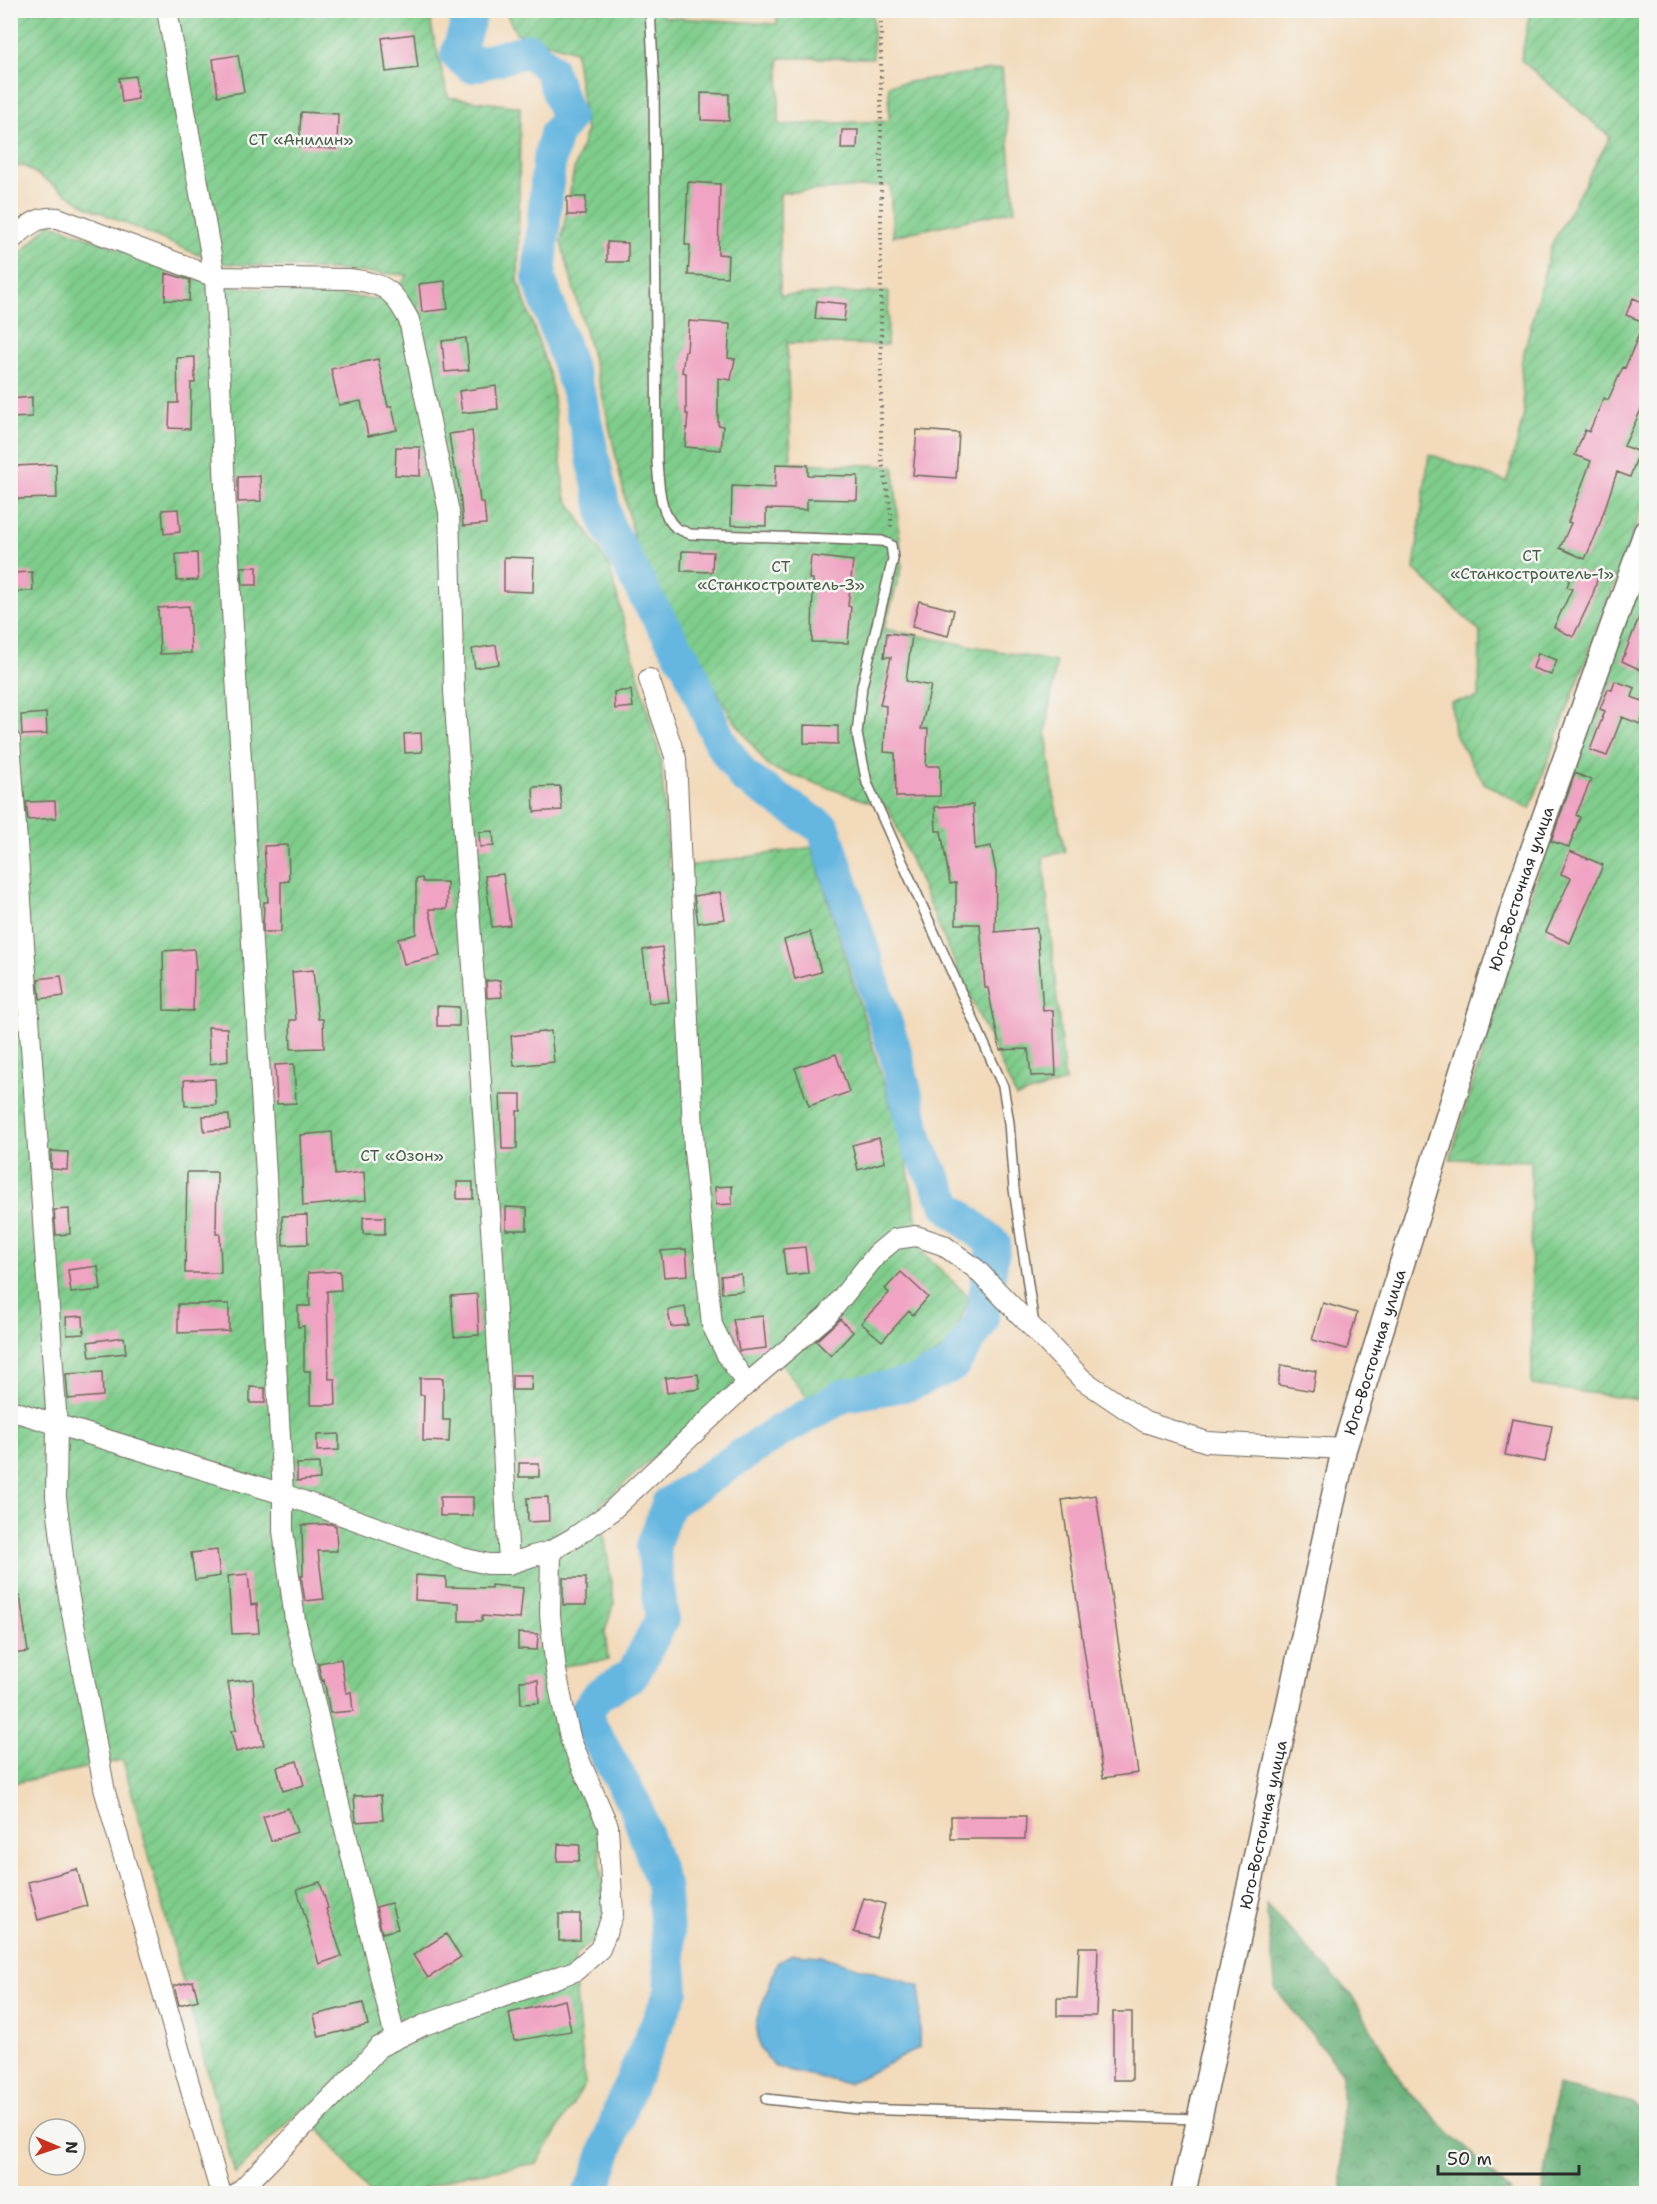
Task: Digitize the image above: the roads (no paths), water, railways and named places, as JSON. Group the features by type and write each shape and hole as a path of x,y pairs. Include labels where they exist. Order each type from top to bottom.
{"street":[{"path":"167,10 215,277 226,522 267,1187 283,1531 295,1620 395,2038"},
{"path":"10,241 32,222 45,217 58,218 215,277 349,279 370,282 385,288 398,299 409,320 449,512 454,691 493,1257 509,1564"},
{"name":"Юго-Восточная улица","path":"1183,2193 1344,1449 1519,889 1647,532"},
{"path":"649,679 676,759 694,1150 712,1325 727,1355 747,1384"},
{"path":"10,740 57,1425 56,1497 66,1581 105,1792 220,2193"},
{"path":"10,1410 283,1494 462,1558 488,1564 509,1564 551,1551 608,1514 747,1384 827,1316 877,1254 895,1239 916,1236 944,1245 976,1269 1083,1380 1145,1422 1207,1442 1344,1449"},
{"path":"237,2193 379,2047 424,2025 575,1971 600,1949 613,1914 608,1826 571,1741 556,1671 550,1615 551,1551"}],"lane":[{"path":"650,10 654,81 659,492 667,515 676,528 690,534 882,541 891,545 893,559 862,686 857,734 867,783 1003,1086 1009,1123 1014,1188 1035,1331"},
{"path":"766,2099 857,2109 1199,2120"}],"water":[{"path":"793,1954 821,1956 920,1986 919,2048 848,2084 775,2067 760,2049 756,2022 778,1961"}],"waterway":[{"path":"472,10 457,55 471,66 529,50 550,69 568,118 556,134 549,161 539,278 580,397 607,524 647,599 688,666 720,742 744,777 824,829 896,1055 918,1146 948,1206 994,1244 981,1322 953,1365 910,1384 845,1395 778,1432 668,1504 653,1546 662,1619 633,1674 598,1695 584,1715 635,1805 663,1885 672,1990 622,2104 589,2194"}],"park label":[{"name":"СТ «Анилин»","path":"301,139"},
{"name":"СТ «Станкостроитель-1»","path":"1532,564"},
{"name":"СТ «Станкостроитель-3»","path":"781,575"},
{"name":"СТ «Озон»","path":"402,1155"}]}
